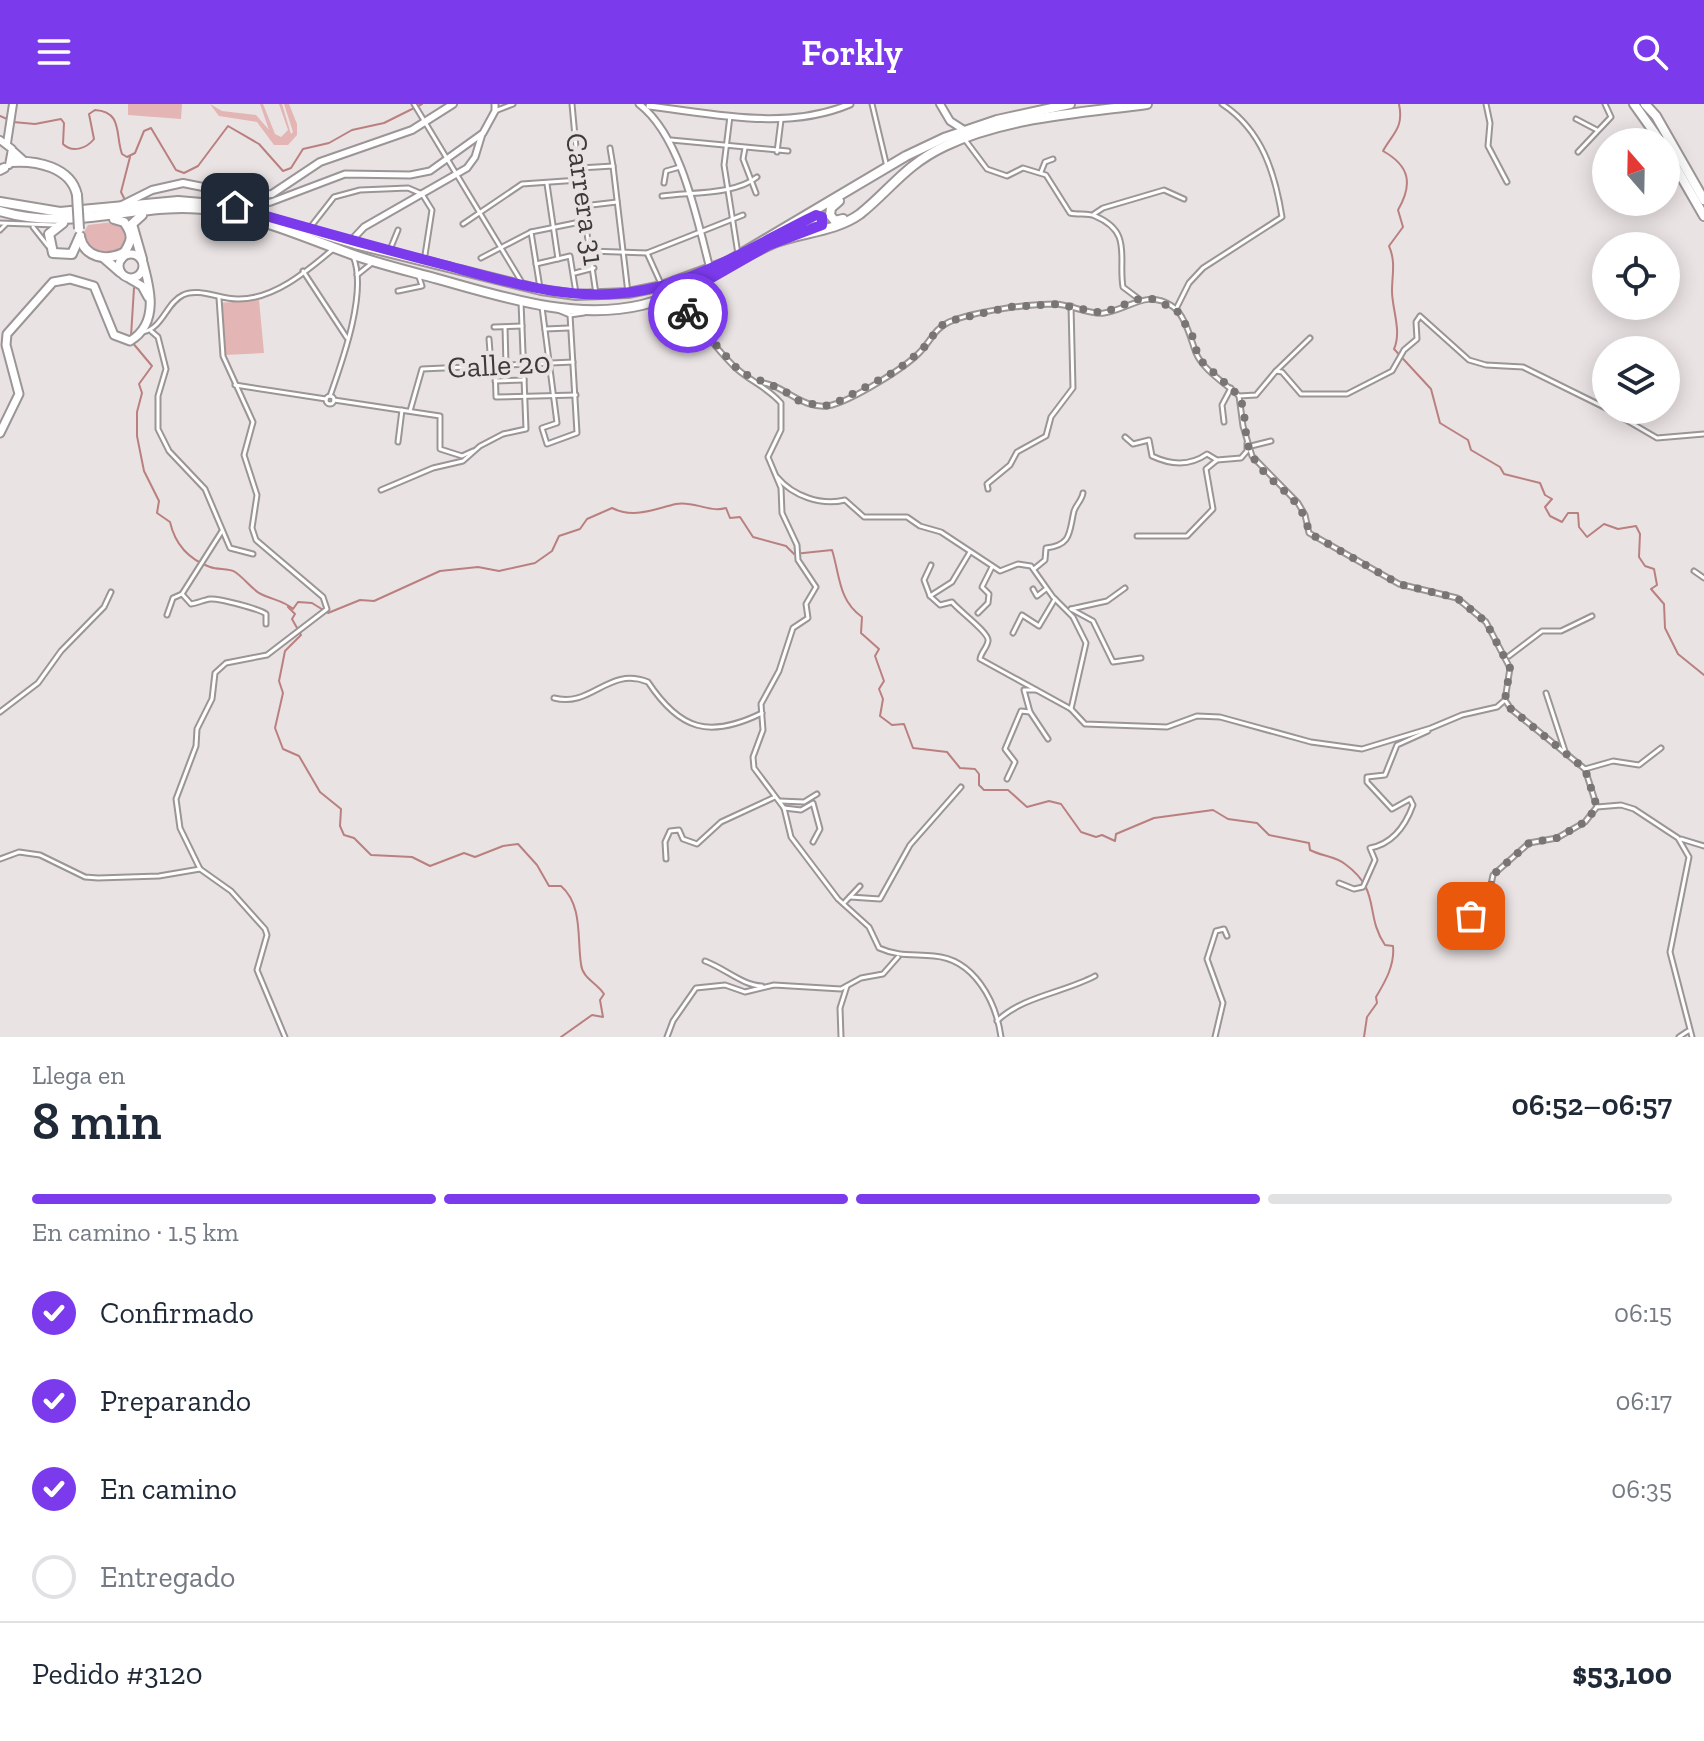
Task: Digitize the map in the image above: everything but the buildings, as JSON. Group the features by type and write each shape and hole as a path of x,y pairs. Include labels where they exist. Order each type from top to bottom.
{"highway":[{"path":"861,183 831,207 833,219 839,221 849,216 915,162 963,134 1070,104"},
{"path":"353,243 541,290 573,294 628,293 662,286 710,270 887,167 944,138 1065,114 1147,104"},
{"path":"1634,104 1651,128"},
{"path":"1645,104 1704,200"},
{"path":"13,152 23,161 61,171 72,181 85,250 100,256 120,272"},
{"path":"4,167 23,161"},
{"path":"1680,174 1704,216"},
{"path":"782,240 842,224 860,213 884,189"},
{"path":"0,200 16,206 60,212 194,201 235,207 393,256 396,261 351,254"},
{"path":"0,211 64,222 188,208 226,212 375,262 521,302 563,310 626,307 665,298 707,281 782,240 819,227 823,219 816,215 772,235"},
{"path":"142,259 132,224 137,216 154,211"},
{"path":"97,219 120,220 127,226 132,243 122,256 100,256"},
{"path":"64,222 49,234 50,248 58,256 70,255 77,249 80,232"},
{"path":"437,263 409,258 403,262 406,267 455,284"},
{"path":"563,310 607,306 609,303 606,298 577,298 573,294"}],"main road":[{"path":"111,208 152,190 183,183 257,197 283,189 320,162 425,123 453,104"},
{"path":"940,104 950,121 963,134"},
{"path":"4,167 13,152 2,140 13,105"},
{"path":"944,138 950,121"},
{"path":"142,259 122,256 120,272 142,286 150,311"},
{"path":"128,278 139,275 142,259"},
{"path":"0,433 19,394 6,345 7,334 53,282 70,279 94,286 114,335 134,338 150,311 151,298 142,259"}],"street":[{"path":"414,104 519,273 521,285"},
{"path":"353,243 364,227 457,176 472,163 495,108 513,104"},
{"name":"Carrera 31","path":"572,104 579,180 596,294"},
{"path":"640,104 650,108 781,119 810,117 850,104"},
{"path":"872,104 887,167"},
{"path":"1176,309 1189,283 1203,268 1282,217 1272,166 1245,123 1222,104"},
{"path":"1486,104 1490,126 1488,146 1507,182"},
{"path":"1600,128 1612,115 1605,104"},
{"path":"650,108 671,140 710,270"},
{"path":"730,116 725,145 727,188 738,255"},
{"path":"777,152 781,119"},
{"path":"1576,119 1594,128"},
{"path":"239,195 260,204 345,174 410,175 427,172 448,161 483,133"},
{"path":"963,134 990,171 1007,176 1015,168 1041,173 1051,179 1070,213 1093,215 1118,233 1123,253 1123,287 1139,299"},
{"path":"1578,152 1592,137"},
{"path":"671,140 788,151"},
{"path":"610,148 628,293"},
{"path":"745,148 743,159 756,193"},
{"path":"1041,173 1045,162 1053,159"},
{"path":"578,168 613,166"},
{"path":"664,183 666,171 680,167"},
{"path":"662,196 727,188 757,177"},
{"path":"463,224 522,184 579,180"},
{"path":"547,183 558,259"},
{"path":"309,229 331,200 345,193 397,187 422,194 433,217 425,255"},
{"path":"1093,215 1103,208 1153,192 1172,192 1184,199"},
{"path":"583,206 617,202"},
{"path":"590,251 647,253 743,215"},
{"path":"481,258 531,232 585,221"},
{"path":"0,223 30,225 64,222"},
{"path":"0,230 6,224"},
{"path":"30,225 50,248"},
{"path":"389,252 398,230"},
{"path":"531,232 541,290"},
{"path":"134,338 151,331 183,295 192,292 241,300 270,292 334,248"},
{"path":"647,253 662,286"},
{"path":"328,397 354,323 357,275 351,254"},
{"path":"536,264 570,256 574,273 573,294"},
{"path":"357,275 375,262"},
{"path":"574,273 594,268"},
{"path":"303,271 349,340"},
{"path":"419,277 422,286"},
{"path":"398,291 431,281"},
{"path":"677,305 682,295 707,281"},
{"path":"219,298 223,356 254,424 244,455 257,495 252,528 256,540 323,597 327,609 267,655 226,663 215,673 212,699 197,729 196,746 176,799 180,828 200,869 231,891 265,929 267,935 257,970 285,1037"},
{"path":"665,298 677,305 740,372 774,395 783,410 781,430 768,457 781,488 782,513 797,545 798,560 816,587 806,604 808,618 794,626 779,671 761,704 763,730 753,757 754,768 784,808 791,837 844,903 869,927 879,948 898,957 934,956 958,961 982,984 1001,1037"},
{"path":"759,382 769,383 809,405 832,405 896,371 922,350 947,323 1009,307 1071,306 1103,313 1139,299 1159,300 1176,309 1192,335 1199,359 1239,396 1247,451 1241,458 1217,460 1207,454 1187,463 1164,461 1152,456 1149,440 1133,444 1125,437"},
{"path":"235,385 440,416 441,450 462,456 505,433 526,429 521,302"},
{"path":"542,305 557,423 542,429 547,444 576,434 570,328 563,310"},
{"path":"988,489 987,484 1010,465 1017,452 1046,436 1051,417 1070,395 1075,361 1069,322 1071,306"},
{"path":"1276,371 1282,372 1301,394 1340,397 1387,375 1417,339 1416,319 1422,316 1469,360 1486,365 1523,367 1592,402"},
{"path":"494,327 522,326"},
{"path":"505,327 506,365"},
{"path":"545,329 570,328"},
{"path":"151,331 158,337 166,369 158,396 158,429 169,451 205,489 234,551 253,554"},
{"path":"1239,396 1256,395 1310,338"},
{"path":"489,339 496,397 576,395"},
{"name":"Calle 20","path":"410,411 420,370 573,362"},
{"path":"495,381 525,380"},
{"path":"1224,422 1222,405 1231,388"},
{"path":"398,442 402,410"},
{"path":"1633,424 1657,438 1704,434"},
{"path":"1247,440 1258,463 1298,503 1313,538 1399,584 1457,598 1486,622 1507,657 1510,685 1505,700 1497,707 1462,715 1403,740 1385,775 1366,779 1392,809 1410,799 1413,805 1409,816 1387,844 1370,848 1375,860 1364,882 1354,889 1339,883"},
{"path":"1250,447 1271,441"},
{"path":"381,490 433,468 463,461 476,449"},
{"path":"1137,536 1183,537 1210,515 1212,494 1204,473 1217,460"},
{"path":"775,474 791,492 832,504 845,500 871,519 907,517 920,526 941,532 1000,571 1025,563 1034,569 1055,599 1093,621 1113,662 1141,658"},
{"path":"1034,569 1045,560 1046,548 1060,546 1069,538 1075,522 1074,512 1083,493"},
{"path":"167,615 173,598 182,594 222,531"},
{"path":"930,596 952,582 970,552"},
{"path":"931,565 924,580 930,596 940,605 952,602 962,615 987,633 989,640 980,659 1071,709 1090,725 1167,727 1197,716 1220,717 1311,742 1362,749 1431,728"},
{"path":"978,613 988,603 989,594 982,587 992,567"},
{"path":"1694,571 1704,578"},
{"path":"1068,609 1107,601 1125,588"},
{"path":"1033,589 1037,596 1046,589"},
{"path":"0,712 38,683 61,651 104,607 111,592"},
{"path":"182,594 191,604 211,599 236,607 251,605 266,614 266,624"},
{"path":"1013,633 1022,615 1039,626 1055,599"},
{"path":"1068,609 1086,643 1071,709"},
{"path":"1507,657 1542,631 1561,631 1592,616"},
{"path":"554,698 585,697 624,678 644,680 667,710 685,722 709,729 744,722 762,713"},
{"path":"1036,690 1024,691 1030,712 1048,739"},
{"path":"1546,693 1565,751"},
{"path":"1505,700 1523,722 1585,769 1597,807"},
{"path":"1007,779 1015,762 1005,749 1021,710 1030,712"},
{"path":"1585,769 1613,761 1639,765 1661,748"},
{"path":"850,897 880,899 888,890 910,845 961,787"},
{"path":"780,801 804,802 817,794"},
{"path":"666,859 665,842 670,831 679,830 683,839 697,844 721,822 776,796"},
{"path":"784,808 801,810 813,803 820,829 813,842"},
{"path":"1452,935 1471,916 1474,905 1489,894 1493,875 1521,849 1529,843 1557,838 1585,822 1597,807 1621,805 1634,809 1678,838 1704,846"},
{"path":"1678,838 1690,866 1670,952 1692,1037"},
{"path":"0,859 19,852 40,855 85,877 98,878 159,876 200,869"},
{"path":"844,903 860,886"},
{"path":"1215,1037 1223,1003 1207,959 1216,931 1224,929 1227,936"},
{"path":"705,961 729,969 744,983 841,989 861,978 883,974 898,957"},
{"path":"997,1021 1012,1007 1057,994 1095,976"},
{"path":"667,1037 693,990 725,985 745,992 766,986"},
{"path":"841,1037 840,1004 847,986"},
{"path":"1679,1037 1688,1031"}],"shaded area":[{"path":"128,104 182,104 181,119 128,115"},
{"path":"210,104 222,111 256,115 269,130 260,104 263,104 275,134 281,137 288,130 279,104 282,104 291,134 293,132 284,104 289,104 297,124 297,135 288,145 274,145 257,122 219,116"},
{"path":"113,222 128,232 128,246 119,252 91,250 84,232 88,225"},
{"path":"259,300 264,353 225,355 219,303"}],"waterway":[{"path":"13,122 35,124 61,119 64,123 63,144 79,149 94,139 89,114 95,110 104,112 114,120 122,154 127,157 135,153 144,131 151,128 176,170 184,173 198,166 228,126 259,144 283,171 291,168 303,149 329,143 352,130 384,123 422,104"},
{"path":"1399,104 1399,125 1383,151 1404,169 1407,184 1398,210 1403,227 1389,246 1397,327 1394,349 1431,389 1440,423 1468,440 1471,450 1500,467 1504,474 1540,483 1545,495 1552,499 1545,507 1550,516 1562,522 1568,513 1578,513 1579,527 1587,537 1604,524 1618,529 1636,526 1640,534 1639,557 1645,566 1654,569 1657,585 1651,589 1664,604 1665,628 1678,654 1704,675"},
{"path":"0,116 7,119"},
{"path":"125,200 121,192 130,157"},
{"path":"131,336 134,288"},
{"path":"132,342 152,366 139,384 142,393 137,412 137,436 144,471 159,501 157,513 170,522 179,544 195,560 235,572 259,593 293,609 298,602 312,603 328,613 360,600 374,601 440,571 478,567 499,571 535,563 552,551 559,536 580,529 587,519 612,508 628,513 682,503 713,509 726,508 730,518 740,517 753,537 786,546 794,554 832,550 844,595 862,617 861,633 879,649 875,656 884,681 879,689 883,699 880,716 892,725 904,724 913,748 947,752 960,768 975,769 979,774 979,785 984,790 1008,790 1027,807 1049,801 1061,804 1081,832 1096,837 1102,835 1115,841 1116,834 1154,818 1213,810 1228,819 1257,823 1269,835 1309,843 1310,850 1341,861 1356,874 1368,893 1379,934 1385,945 1393,946 1391,967 1376,997 1377,1003 1367,1017 1364,1037"},
{"path":"288,607 295,614 292,619 301,635 285,651 279,681 283,693 275,728 283,749 299,756 320,792 341,809 340,826 344,835 354,838 371,855 412,857 430,866 464,853 475,857 503,846 518,844 537,865 549,886 561,886 568,894 576,912 582,969 604,994 600,1000 603,1017 592,1015 561,1037"}],"way so far":[{"path":"688,313 740,372 759,382 769,383 797,400 820,406 832,405 896,371 922,350 940,326 954,320 1009,307 1057,304 1103,313 1139,299 1159,300 1176,309 1192,335 1199,359 1239,396 1243,406 1243,426 1252,456 1298,503 1313,538 1399,584 1457,598 1486,622 1507,657 1510,685 1505,700 1511,709 1523,722 1585,769 1597,807 1593,813 1585,822 1557,838 1529,843 1521,849 1493,875 1489,894 1474,905 1471,916"}],"route":[{"path":"235,207 355,244 541,290 576,295 628,293 662,286 710,270 772,235 816,215 822,217 819,227 769,245 700,287 686,292 677,305 688,313"}]}
